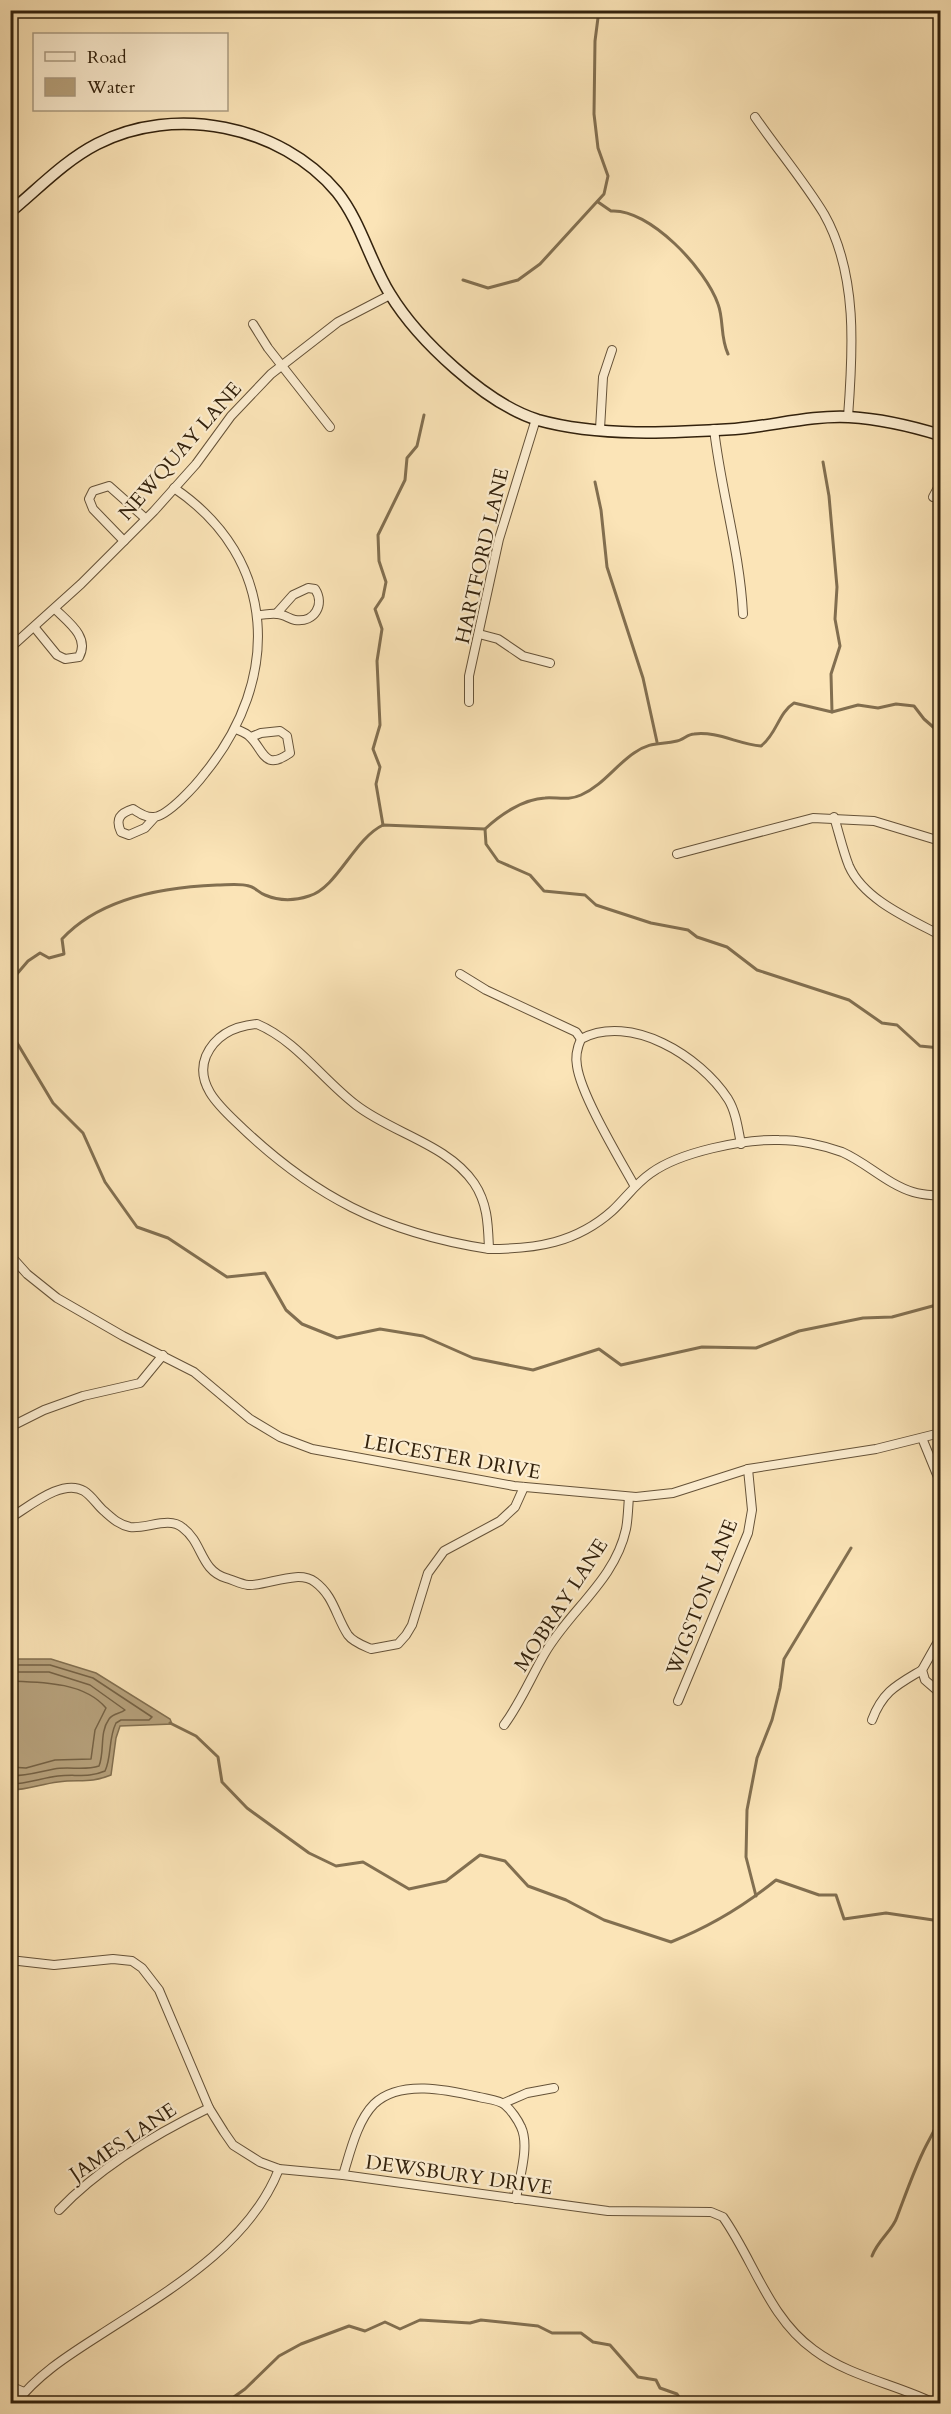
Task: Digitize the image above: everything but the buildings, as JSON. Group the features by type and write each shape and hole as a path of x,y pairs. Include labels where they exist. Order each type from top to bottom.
{"main road":[{"path":"10,212 74,158 125,132 156,126 207,125 230,128 302,158 337,193 357,225 390,295 427,344 500,401 536,419 600,429 663,431 714,429 848,417 909,425 940,435"}],"street":[{"path":"755,117 823,213 841,256 850,322 848,417"},
{"name":"NEWQUAY LANE","path":"10,648 55,609 174,488 250,393 338,322 390,295"},
{"path":"253,324 268,348 284,365 330,427"},
{"path":"600,429 603,377 612,350"},
{"name":"HARTFORD LANE","path":"469,702 469,676 499,539 536,419"},
{"path":"714,429 742,589 743,614"},
{"path":"933,497 940,484"},
{"path":"124,541 93,509 89,499 93,491 109,486 145,518"},
{"path":"154,817 145,828 129,835 121,832 118,825 119,817 124,811 133,809 145,816 154,817 164,813 201,778 236,729 255,674 258,615 249,578 229,540 217,525 174,488"},
{"path":"258,615 277,614 295,620 310,617 318,609 319,596 315,589 301,590 277,614"},
{"path":"35,628 57,655 65,659 79,657 84,649 82,640 55,609"},
{"path":"479,634 498,639 523,656 550,663"},
{"path":"236,729 251,737 260,753 268,760 275,760 290,753 287,736 280,731 261,733 251,737"},
{"path":"834,817 849,867 859,882 871,894 940,935"},
{"path":"676,854 725,843 790,823 834,817 874,821 940,841"},
{"path":"460,974 486,990 576,1032 581,1039"},
{"path":"489,1249 487,1206 473,1182 449,1160 357,1106 278,1032 257,1024 240,1025 225,1033 213,1044 205,1058 203,1080 217,1104 282,1166 332,1199 376,1219 461,1245 489,1249 527,1249 559,1243 589,1229 613,1210 634,1185 653,1171 681,1159 741,1144 778,1140 840,1151 914,1192 940,1196"},
{"path":"634,1185 591,1102 577,1067 576,1050 581,1039 602,1030 620,1030 647,1036 691,1060 729,1101 741,1144"},
{"name":"LEICESTER DRIVE","path":"10,1255 27,1274 57,1298 123,1336 194,1372 250,1419 296,1445 524,1487 629,1497 673,1493 748,1469 836,1456 940,1432"},
{"path":"10,1426 44,1410 83,1396 140,1383 163,1355"},
{"path":"922,1438 940,1482"},
{"name":"WIGSTON LANE","path":"678,1701 748,1533 752,1510 748,1469"},
{"path":"10,1518 57,1491 71,1488 82,1490 115,1521 127,1526 140,1528 171,1523 181,1526 195,1541 202,1560 220,1576 247,1585 293,1578 312,1580 324,1590 349,1636 371,1649 398,1644 412,1625 428,1573 444,1551 500,1521 515,1507 524,1487"},
{"name":"MOBRAY LANE","path":"504,1725 516,1708 546,1652 612,1563 626,1529 629,1497"},
{"path":"872,1720 879,1702 891,1689 922,1670 940,1638"},
{"path":"922,1670 925,1680 940,1693"},
{"name":"DEWSBURY DRIVE","path":"10,1960 54,1965 113,1959 132,1961 142,1968 159,1990 209,2108 233,2145 260,2162 279,2169 343,2175 608,2211 711,2212 723,2217 771,2301 790,2328 813,2350 869,2379 936,2403"},
{"path":"343,2175 362,2122 374,2104 392,2093 434,2090 504,2103 527,2093 554,2088"},
{"path":"504,2103 523,2130 523,2152 516,2199"},
{"name":"JAMES LANE","path":"59,2210 82,2188 161,2132 209,2108"},
{"path":"15,2403 46,2371 179,2283 213,2256 256,2210 279,2169"},
{"path":"10,2386 24,2392"}],"water":[{"path":"10,1659 51,1659 96,1673 170,1719 172,1724 120,1726 111,1775 97,1779 58,1782 11,1790"}],"waterway":[{"path":"463,280 488,288 518,280 540,264 604,194 608,176 598,148 594,114 595,41 599,10"},
{"path":"598,202 611,211 626,213 642,219 674,243 689,258 702,274 718,304 728,354"},
{"path":"383,825 376,784 380,767 373,749 380,725 377,661 382,629 375,609 383,597 386,582 379,561 378,535 405,480 407,458 417,446 424,415"},
{"path":"823,462 829,496 837,587 835,619 840,646 831,674 832,712"},
{"path":"595,482 601,510 607,567 643,678 657,742"},
{"path":"10,982 28,961 40,953 49,958 64,954 62,939 77,925 114,904 155,892 197,886 237,884 281,899 298,899 309,896 328,884 363,841 383,825 485,829 505,813 528,801 545,798 572,798 589,791 634,753 651,745 677,741 692,734 703,734 761,746 771,736 784,712 794,703 832,712 858,705 878,708 896,704 914,706 924,719 940,733"},
{"path":"485,829 486,844 498,861 530,875 544,891 585,895 596,905 651,923 688,930 697,937 727,947 757,970 849,1000 882,1023 897,1025 920,1046 940,1048"},
{"path":"10,1031 53,1103 83,1133 105,1182 137,1227 168,1238 227,1277 265,1273 286,1310 302,1324 337,1338 380,1329 423,1336 473,1358 533,1370 599,1349 621,1365 702,1347 756,1348 799,1331 863,1318 892,1317 940,1304"},
{"path":"756,1896 746,1857 747,1810 757,1758 772,1720 780,1688 784,1659 851,1548"},
{"path":"170,1723 196,1736 218,1757 222,1782 247,1808 309,1853 336,1866 363,1862 409,1889 446,1881 480,1855 505,1861 528,1886 566,1900 604,1920 671,1942 725,1916 776,1880 819,1895 836,1895 844,1919 886,1913 940,1921"},
{"path":"872,2256 895,2222 940,2114"},
{"path":"224,2404 245,2389 279,2356 301,2344 349,2326 365,2331 385,2322 400,2329 420,2320 470,2323 481,2320 538,2326 552,2333 581,2333 593,2342 610,2345 638,2377 656,2380 660,2388 677,2394 682,2401 695,2404"}]}
